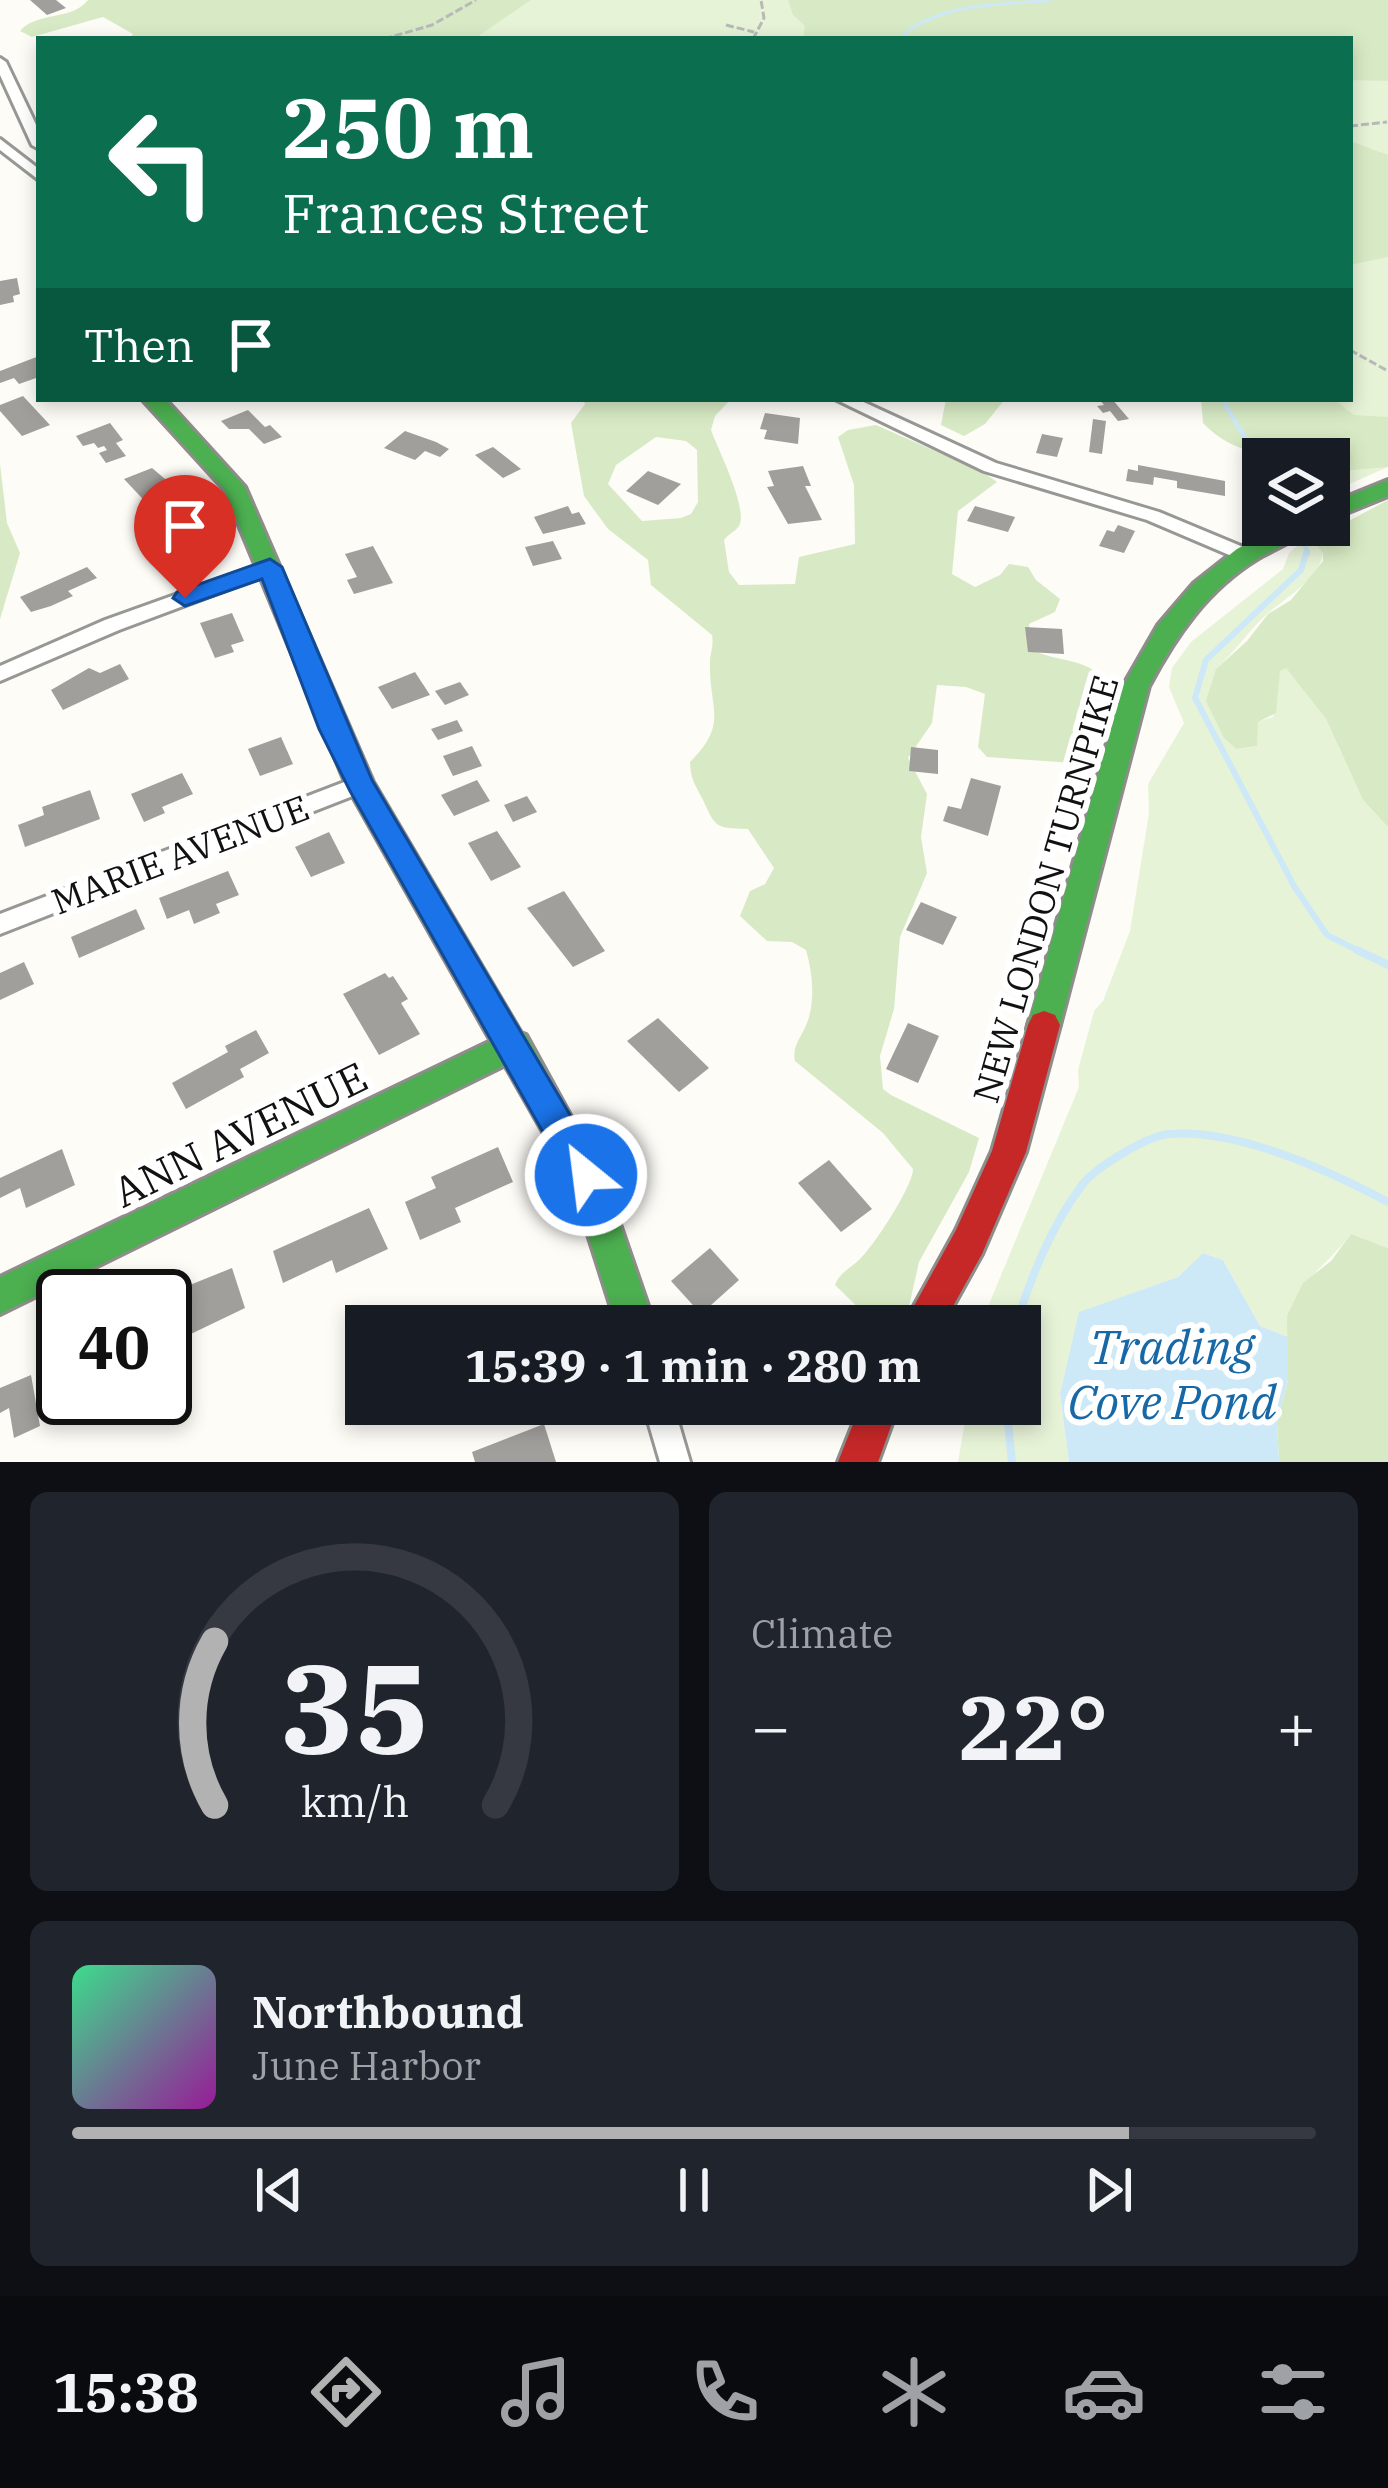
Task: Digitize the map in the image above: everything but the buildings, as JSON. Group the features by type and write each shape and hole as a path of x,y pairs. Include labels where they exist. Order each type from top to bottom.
{"street":[{"path":"0,62 36,139"},
{"path":"0,143 36,173"},
{"path":"27,164 36,150"},
{"path":"156,402 233,488 360,784 586,1175 629,1305"},
{"path":"849,402 975,461 1153,516 1241,553"},
{"path":"1350,504 1388,487"},
{"name":"NEW LONDON TURNPIKE","path":"934,1305 1010,1152 1136,686 1160,635 1182,603 1256,546"},
{"path":"0,674 128,618 270,567"},
{"name":"MARIE AVENUE","path":"0,924 360,784"},
{"name":"ANN AVENUE","path":"0,1296 515,1045"},
{"path":"664,1425 675,1462"},
{"path":"858,1462 872,1425"}],"path":[{"path":"395,36 432,26 476,0"},
{"path":"755,36 764,16 761,0"},
{"path":"725,25 757,32"},
{"path":"1353,126 1387,122"},
{"path":"1353,352 1388,371"}],"green space":[{"path":"88,0 531,0 478,36 132,36 103,17 32,37 20,31"},
{"path":"514,0 1388,0 1388,467 1350,484 1350,438 1244,438 1223,402 1353,402 1353,36 469,36"},
{"path":"788,0 1388,0 1388,81 1353,80 1353,36 803,36 805,26 793,15"},
{"path":"1353,142 1388,155 1388,257 1353,264"},
{"path":"584,402 728,402 715,416 711,430 740,507 739,526 724,540 729,572 739,585 795,584 799,557 855,544 854,485 838,437 848,430 876,425 997,482 958,511 952,574 975,587 1000,575 1009,564 1028,567 1060,599 1055,612 1029,624 1031,649 1098,674 1092,733 1073,763 987,757 978,747 985,694 937,685 932,723 908,758 927,794 921,837 927,873 900,937 894,1009 880,1056 883,1089 979,1138 969,1172 919,1262 909,1305 856,1305 835,1285 884,1228 913,1169 883,1133 795,1061 812,1001 806,950 792,942 767,941 740,916 750,891 765,884 774,868 748,829 723,827 714,821 691,774 690,762 713,726 712,635 651,585 648,560 608,529 584,496 571,423","holes":["656,437 686,441 697,450 698,502 691,514 681,518 642,521 608,484 616,465"]},
{"path":"945,402 1003,402 985,424 964,436 941,425"},
{"path":"1201,402 1337,402 1354,415 1388,417 1388,467 1350,470 1350,438 1242,438 1242,449 1203,423"},
{"path":"0,464 7,523 20,553 0,619"},
{"path":"1388,500 1388,827 1363,800 1326,719 1286,668 1280,671 1276,713 1258,722 1257,746 1236,749 1224,738 1206,701 1216,669 1268,614 1291,600 1323,561 1318,546 1350,546 1350,520"},
{"path":"1297,546 1318,546 1323,552 1302,586 1261,619 1216,669 1224,738 1236,749 1257,746 1257,722 1273,717 1280,670 1286,667 1326,719 1363,800 1388,827 1388,1248 1351,1234 1300,1292 1288,1337 1260,1326 1223,1260 1203,1253 1178,1277 1080,1312 1060,1394 1069,1462 958,1462 964,1425 1041,1425 1041,1305 989,1305 1079,1087 1078,1070 1094,1011 1103,1001 1130,931 1149,813 1148,784 1184,723 1169,687 1172,668 1191,642 1283,569"},
{"path":"1351,1234 1388,1248 1388,1462 1279,1462 1277,1422 1288,1380 1287,1316 1303,1283 1331,1261"}],"water":[{"name":"Trading Cove Pond","path":"1203,1253 1223,1260 1260,1326 1288,1337 1288,1380 1277,1422 1279,1462 1069,1462 1060,1394 1079,1312 1178,1277"}],"waterway":[{"path":"903,36 951,12 1051,0"},
{"path":"1224,402 1245,438"},
{"path":"1305,546 1307,551"},
{"path":"1307,551 1301,570 1206,660 1195,698 1294,886 1327,935 1357,950"},
{"path":"1357,950 1388,965"},
{"path":"1357,950 1363,953"},
{"path":"1022,1305 1060,1218 1082,1185 1122,1154 1160,1136 1196,1134 1253,1145 1311,1165 1388,1202"},
{"path":"1008,1425 1012,1462"}],"traffic: fast":[{"path":"156,402 234,487 360,784 586,1175 629,1305"},
{"path":"1350,504 1388,487"},
{"path":"1044,1025 1136,686 1184,609 1223,571 1261,546"},
{"path":"0,1296 515,1045"}],"traffic: jam":[{"path":"934,1305 969,1242 1009,1152 1044,1025"},
{"path":"858,1462 872,1425"}],"route":[{"path":"185,598 270,567 333,729 360,784 586,1175"}]}
